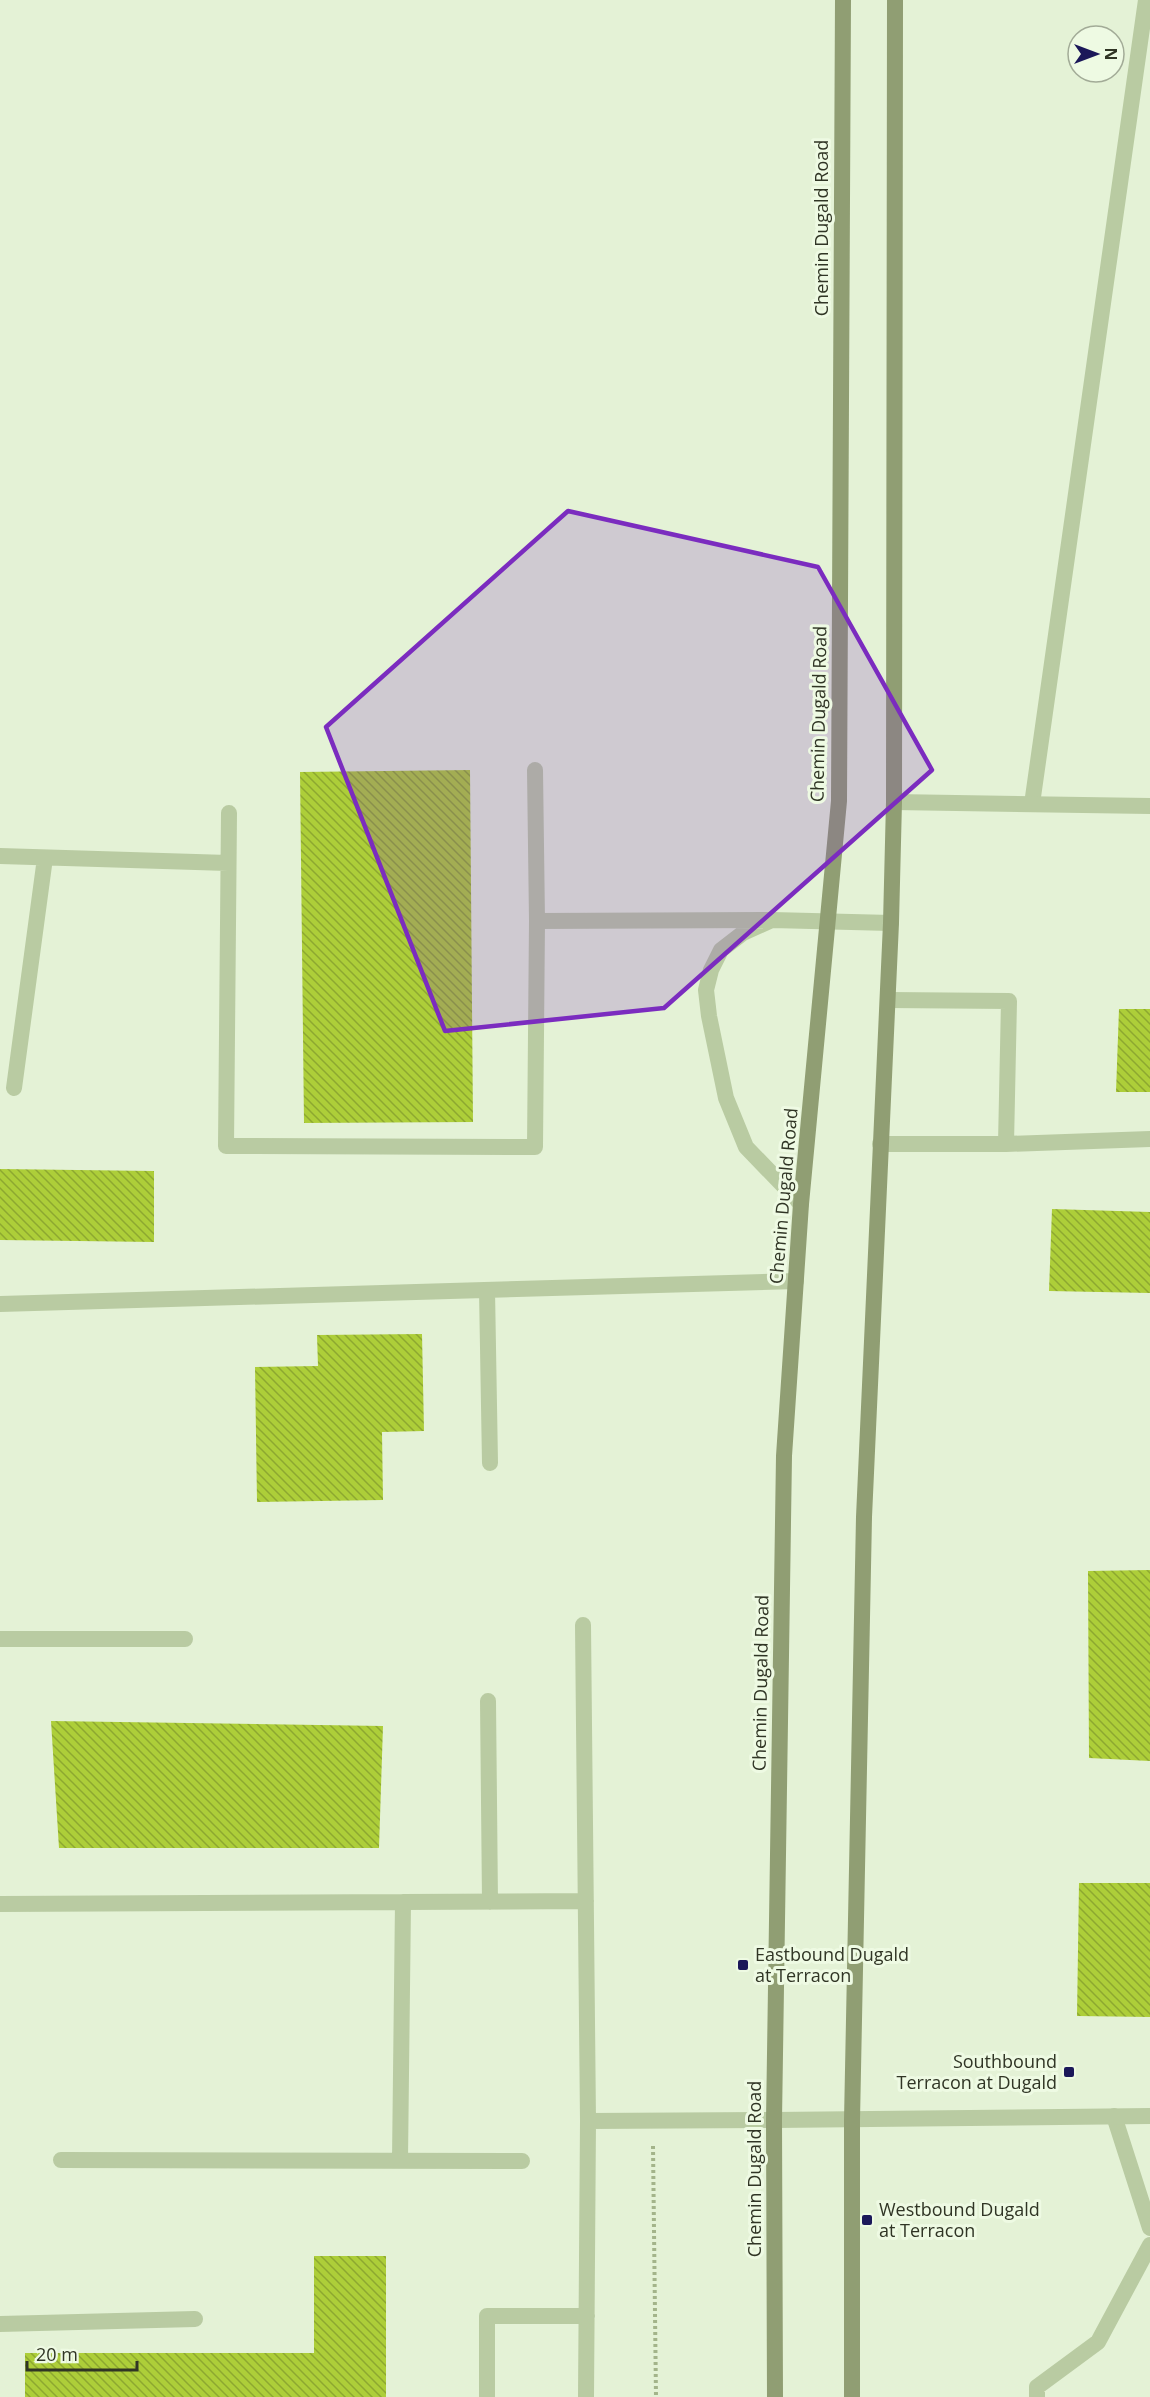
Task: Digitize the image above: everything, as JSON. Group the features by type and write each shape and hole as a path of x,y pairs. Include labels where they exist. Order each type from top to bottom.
{"main road":[{"name":"Chemin Dugald Road","path":"774,2397 774,2120 784,1468 801,1204 839,801 843,0"},
{"path":"852,2397 852,2120 864,1517 888,1000 894,802 895,0"}],"street":[{"path":"1032,804 1146,0"},
{"path":"229,813 226,1146 535,1148 537,921 535,770"},
{"path":"894,802 1150,806"},
{"path":"0,856 228,863"},
{"path":"14,1089 45,858"},
{"path":"772,920 743,933 721,951 711,970 706,990 726,1098 746,1147 801,1204"},
{"path":"537,921 829,920 891,923"},
{"path":"888,1000 1009,1001 1006,1144"},
{"path":"880,1144 1006,1144 1150,1139"},
{"path":"0,1304 796,1281"},
{"path":"487,1290 490,1463"},
{"path":"583,1625 588,2121 586,2397"},
{"path":"0,1639 185,1639"},
{"path":"488,1701 490,1902"},
{"path":"0,1904 586,1901"},
{"path":"400,2160 403,1902"},
{"path":"1114,2116 1150,2228"},
{"path":"588,2121 1150,2116"},
{"path":"61,2160 522,2161"},
{"path":"1037,2397 1037,2387 1098,2342 1150,2245"},
{"path":"487,2397 487,2316 587,2316"},
{"path":"0,2324 195,2319"}],"path":[{"path":"653,2121 656,2397"}],"highlighted area":[{"path":"568,511 818,567 932,770 664,1008 445,1031 326,727"}],"building":[{"path":"470,770 473,1122 304,1123 300,772"},
{"path":"1119,1009 1150,1009 1150,1092 1116,1092"},
{"path":"0,1169 154,1171 154,1242 0,1240"},
{"path":"1052,1209 1150,1212 1150,1293 1049,1291"},
{"path":"422,1334 424,1431 382,1432 383,1500 257,1502 255,1367 318,1366 317,1335"},
{"path":"1150,1570 1150,1761 1089,1758 1088,1571"},
{"path":"51,1721 383,1726 379,1848 59,1848"},
{"path":"1079,1883 1150,1883 1150,2017 1077,2016"},
{"path":"314,2256 386,2256 386,2397 25,2397 25,2353 314,2353"}],"place":[{"name":"Eastbound Dugald at Terracon","path":"743,1965"},
{"name":"Southbound Terracon at Dugald","path":"1069,2072"},
{"name":"Westbound Dugald at Terracon","path":"867,2220"}]}
